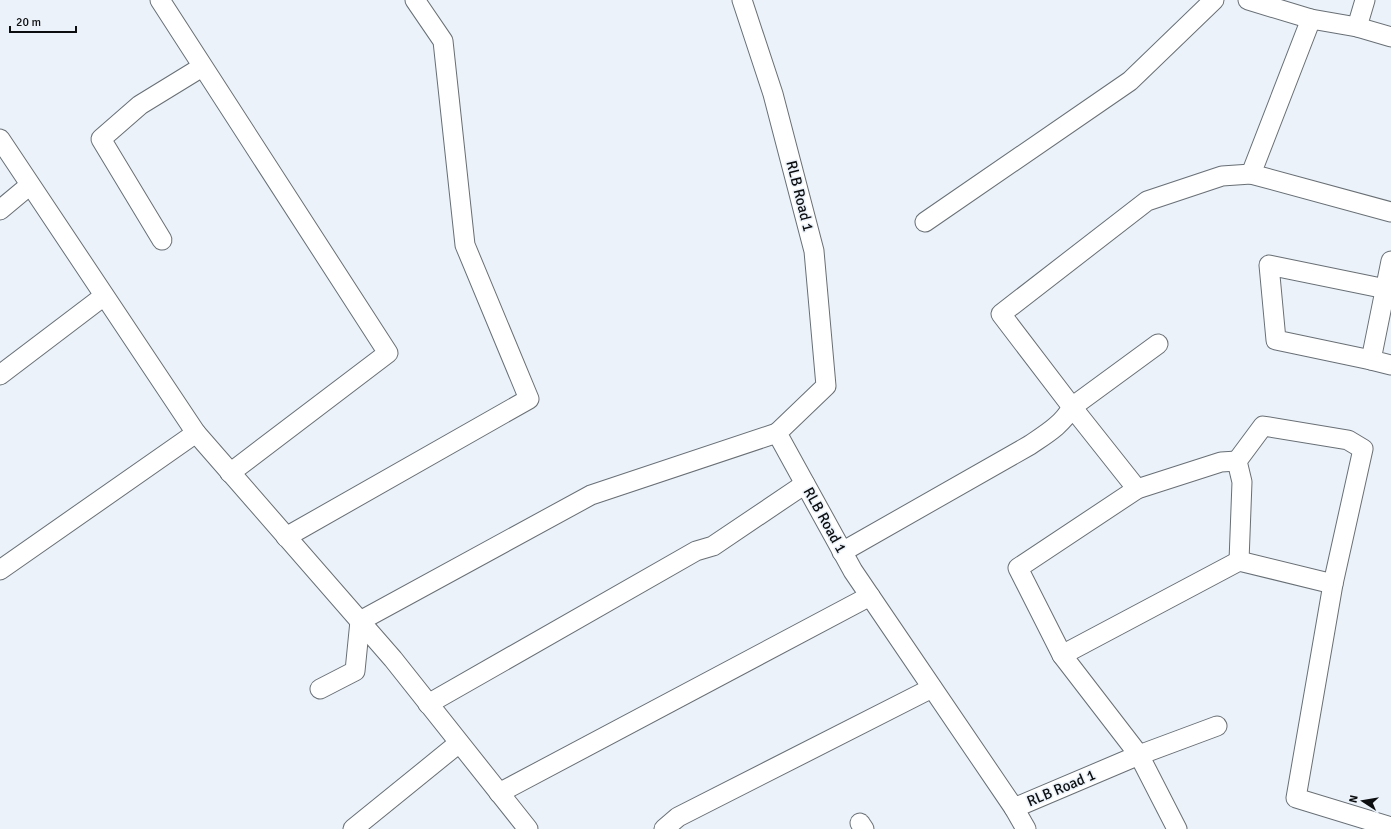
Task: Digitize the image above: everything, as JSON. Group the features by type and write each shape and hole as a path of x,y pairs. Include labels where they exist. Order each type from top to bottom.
{"street":[{"path":"160,0 388,353 230,473"},
{"path":"286,537 529,399 465,245 443,40 415,0"},
{"name":"RLB Road 1","path":"742,0 773,94 814,251 826,386 776,433 853,571 1014,808 1139,755 1217,726"},
{"path":"925,222 1130,81 1214,0"},
{"path":"1248,0 1311,19 1357,27 1391,37"},
{"path":"1357,27 1365,0"},
{"path":"1251,174 1311,19"},
{"path":"162,240 101,139 140,105 202,67"},
{"path":"0,139 196,433 360,621 528,829"},
{"path":"1137,489 1001,314 1147,201 1222,176 1251,174 1391,212"},
{"path":"0,210 30,185"},
{"path":"1371,360 1391,261"},
{"path":"1386,289 1269,265 1276,340 1391,365"},
{"path":"0,375 104,296"},
{"path":"842,552 1030,445 1057,427 1072,407 1158,344"},
{"path":"1177,829 1139,755 1062,655 1018,568 1137,489 1221,462 1237,461 1263,426 1348,440 1364,449 1333,584 1296,798 1391,827"},
{"path":"0,570 196,433"},
{"path":"360,621 591,495 776,433"},
{"path":"1237,461 1242,482 1239,561"},
{"path":"428,704 696,551 713,546 805,484"},
{"path":"1062,655 1239,561 1333,584"},
{"path":"499,793 870,596"},
{"path":"320,690 355,671 360,621"},
{"path":"664,829 683,823 932,688"},
{"path":"353,829 459,743"},
{"path":"1014,808 1026,829"}]}
